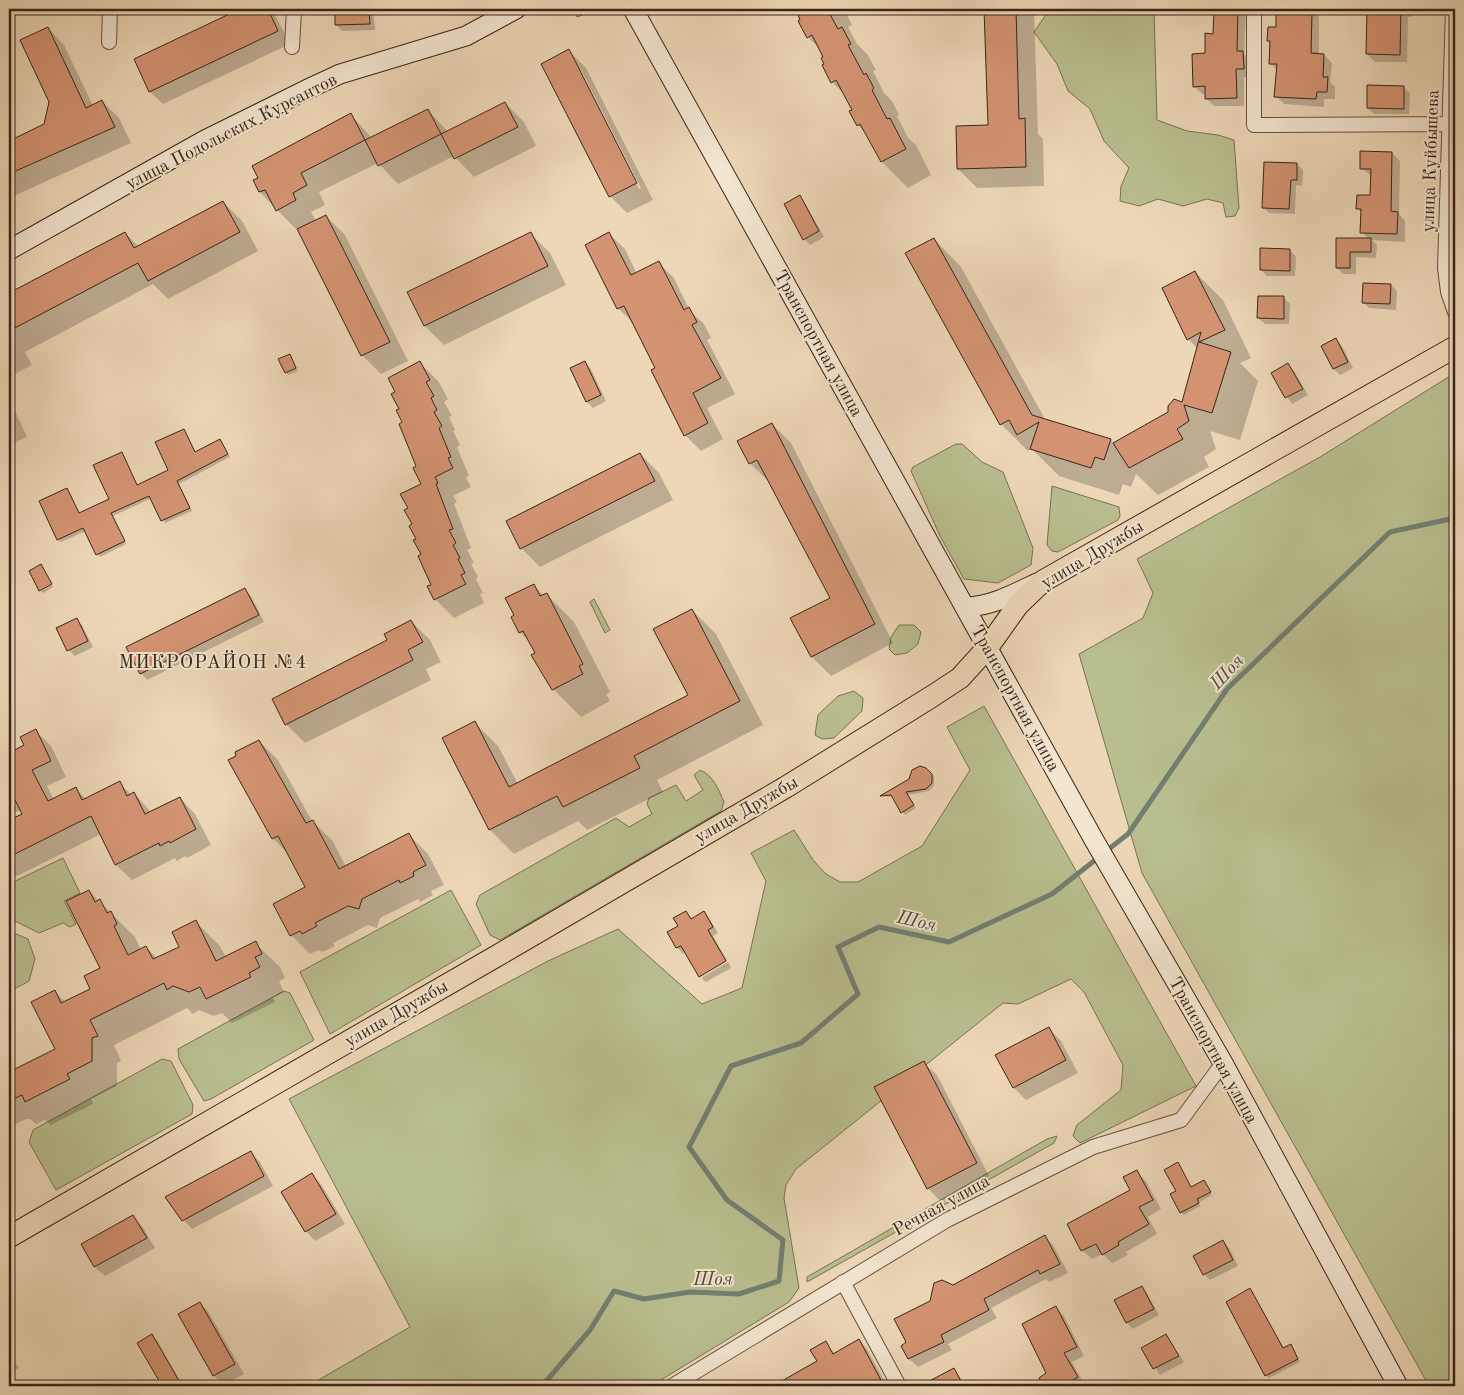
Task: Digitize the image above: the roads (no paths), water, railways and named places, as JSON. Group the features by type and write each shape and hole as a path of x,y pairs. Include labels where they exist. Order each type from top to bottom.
{"main road":[{"name":"улица Дружбы","path":"9,1237 786,787 960,678 988,647 1018,605 1043,581 1455,347"}],"street":[{"path":"109,42 110,9"},
{"path":"292,47 294,9"},
{"name":"улица Подольских Курсантов","path":"9,250 205,140 312,87 340,74 466,36 516,9"},
{"name":"Транспортная улица","path":"633,9 966,606 1094,840 1222,1063 1398,1386"},
{"path":"1254,9 1254,125 1452,124"},
{"name":"улица Куйбышева","path":"1453,9 1452,124 1445,268 1448,292 1455,312"},
{"path":"966,606 978,606 1001,600 1043,581"},
{"name":"Речная улица","path":"672,1386 947,1220 1093,1147 1181,1120 1222,1063"},
{"path":"844,1282 899,1386"}],"waterway":[{"name":"Шоя","path":"1105,852 1128,834 1227,689 1390,532 1455,518"},
{"name":"Шоя","path":"542,1386 590,1330 614,1291 644,1299 690,1292 739,1294 779,1281 783,1240 727,1200 689,1147 731,1066 801,1043 858,994 838,947 879,927 949,942 1052,894 1099,857"}],"district":[{"name":"МИКРОРАЙОН №4","path":"213,661"}]}
